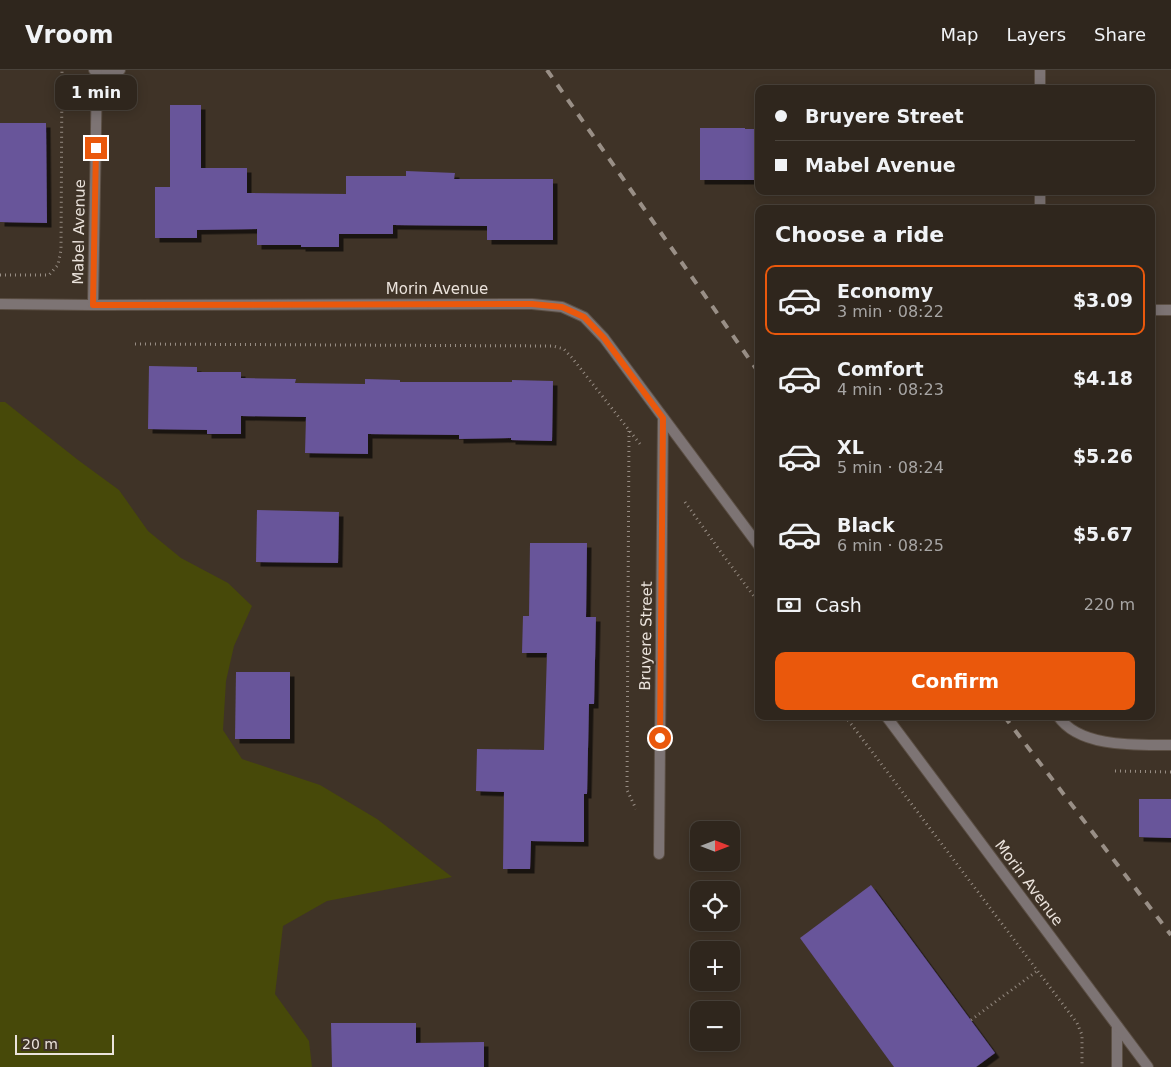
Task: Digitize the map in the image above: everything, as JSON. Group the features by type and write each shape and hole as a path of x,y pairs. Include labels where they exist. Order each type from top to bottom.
{"street":[{"path":"96,70 120,70"},
{"name":"Mabel Avenue","path":"93,305 96,70"},
{"path":"1040,70 1040,85"},
{"name":"Morin Avenue","path":"0,304 532,304 562,307 584,317 604,338 755,541"},
{"path":"1155,310 1171,310"},
{"name":"Bruyere Street","path":"659,854 663,418"},
{"name":"Morin Avenue","path":"889,720 1148,1067"},
{"path":"1060,720 1063,724 1084,736 1114,743 1171,745"},
{"path":"1117,1067 1118,1026"}],"path":[{"path":"0,275 49,276 58,265 61,250 62,70"},
{"path":"136,344 553,346 564,349 573,359 662,470"},
{"path":"629,431 627,790 639,814"},
{"path":"684,501 755,598"},
{"path":"848,720 1077,1023 1082,1035 1082,1067"},
{"path":"1115,771 1171,772"},
{"path":"971,1020 1037,971"}],"shaded area":[{"path":"0,402 5,402 119,490 148,531 181,558 228,583 252,606 234,646 226,681 223,730 242,759 320,785 377,819 452,877 327,901 283,926 275,994 309,1041 312,1067 0,1067"}],"building":[{"path":"170,105 201,105 201,168 247,168 247,193 346,194 346,176 406,176 406,171 455,173 454,179 553,179 553,240 487,240 487,226 393,225 393,234 339,234 339,247 257,245 257,229 197,230 197,238 155,238 155,187 170,187"},
{"path":"0,123 46,123 47,223 0,222"},
{"path":"700,128 755,129 755,180 700,180"},
{"path":"149,366 197,367 197,372 241,372 241,378 296,379 295,383 365,384 365,379 400,380 400,382 553,381 552,441 511,440 511,438 459,439 459,435 368,434 368,454 305,453 306,417 241,416 241,434 207,434 207,430 148,429"},
{"path":"257,510 339,512 338,563 256,562"},
{"path":"530,543 587,543 586,617 596,617 594,704 589,704 587,794 584,794 584,842 531,841 530,869 503,869 504,792 476,791 477,749 544,750 547,653 522,653 523,616 529,616"},
{"path":"236,672 290,672 290,739 235,739"},
{"path":"1139,799 1171,799 1171,838 1139,837"},
{"path":"871,885 995,1053 976,1067 894,1067 800,938"},
{"path":"331,1023 416,1023 416,1043 484,1042 484,1067 332,1067"}],"railway":[{"path":"547,70 755,367"},
{"path":"1007,720 1171,935"}],"route":[{"path":"96,148 93,305 532,304 562,307 584,317 604,338 663,418 660,738"}]}
